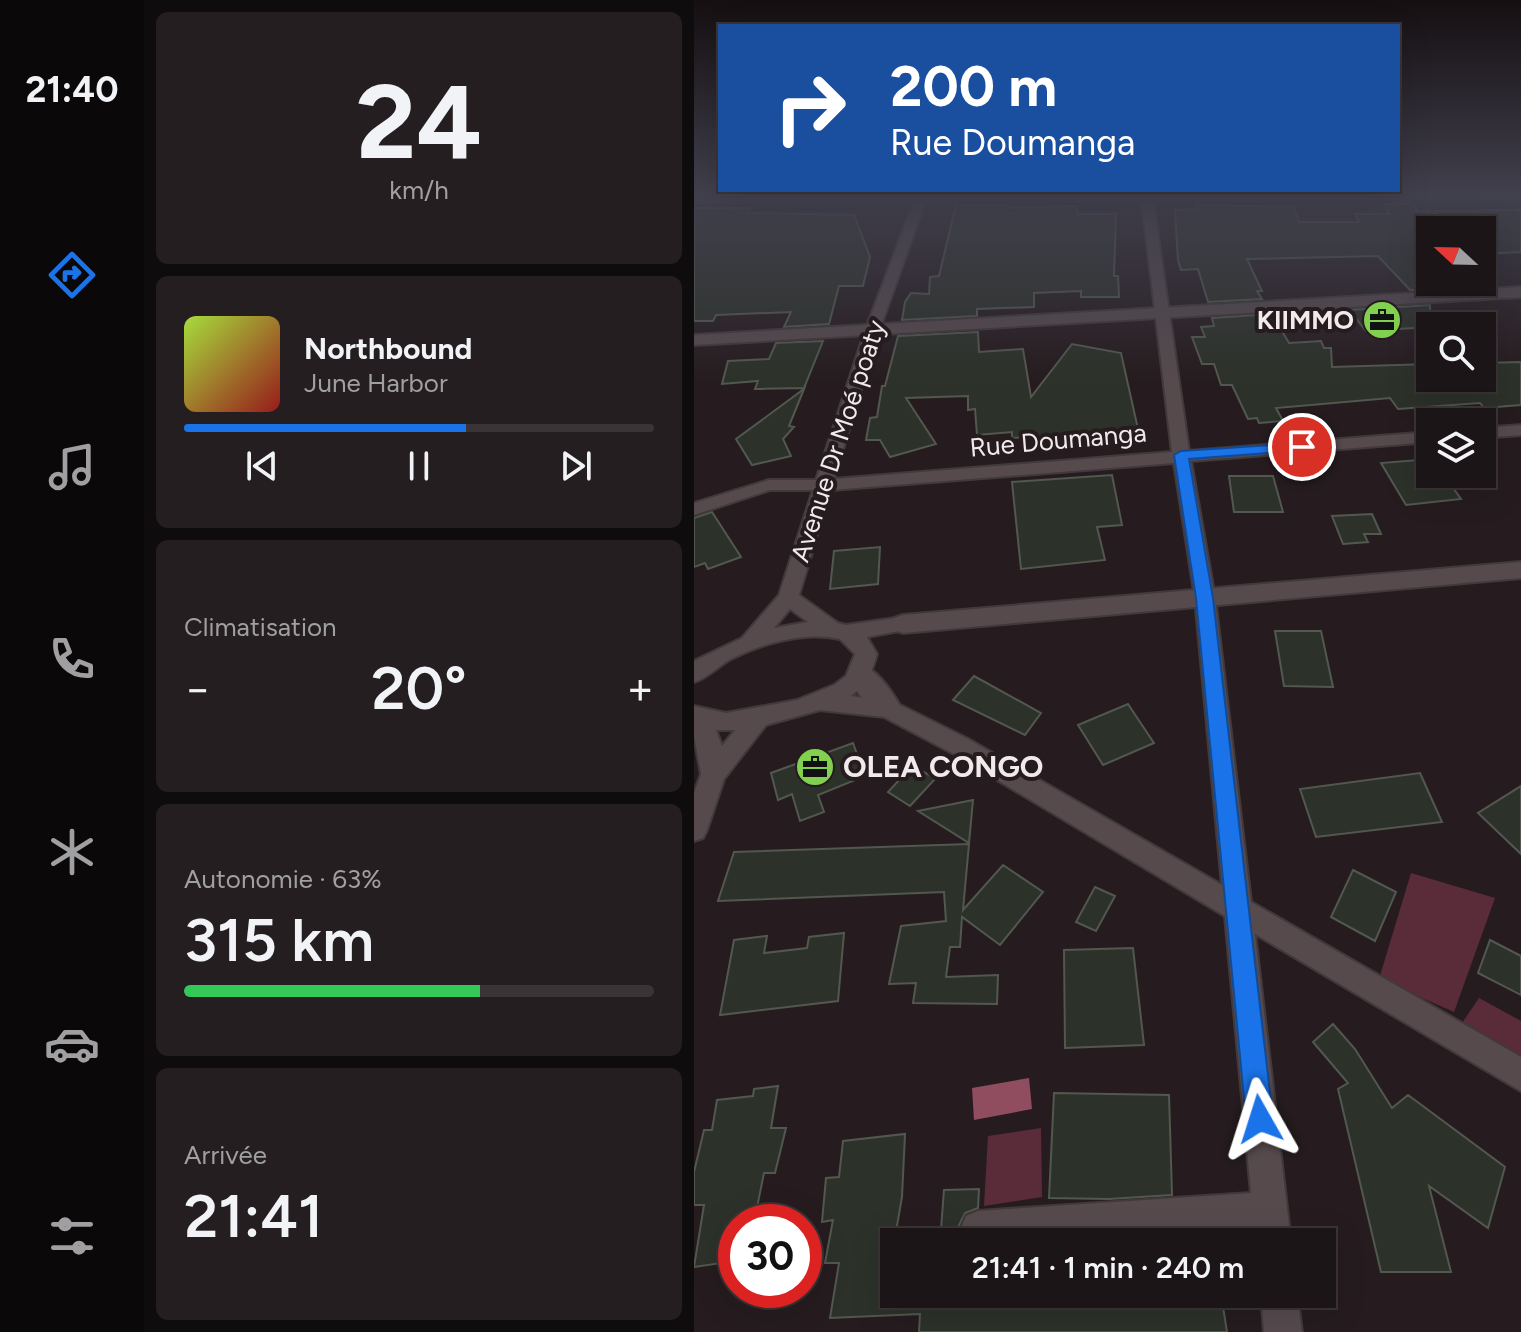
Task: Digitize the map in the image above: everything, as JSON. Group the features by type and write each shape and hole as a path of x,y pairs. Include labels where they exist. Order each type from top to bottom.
{"street":[{"name":"Avenue Dr Moé poaty","path":"750,643 788,597 872,331 899,256"},
{"path":"978,1228 1272,1226 1205,598 1181,455 1154,256"},
{"path":"694,340 1521,292"},
{"path":"1496,432 1521,430"},
{"name":"Rue Doumanga","path":"694,509 769,485 825,485 1416,438"},
{"path":"696,670 718,655 750,643 838,630 1521,570"},
{"name":"Avenue Dr Moé poaty","path":"788,597 859,641 863,664"},
{"path":"697,718 723,723 759,718 838,695 863,664 903,624"},
{"path":"863,664 888,709"},
{"path":"820,701 888,709 960,746 1521,1075"},
{"path":"697,718 710,747 713,774"},
{"path":"694,830 713,774 759,718"},
{"path":"1280,1308 1283,1332"}],"shaded area":[{"path":"1411,873 1495,898 1454,1012 1379,979"},
{"path":"1479,998 1521,1021 1521,1057 1460,1026"},
{"path":"1029,1078 1032,1109 974,1120 972,1088"},
{"path":"1041,1128 1042,1197 984,1206 988,1136"}],"building":[{"path":"694,256 870,257 863,286 839,286 829,324 784,327 791,312 716,315 713,321 694,321"},
{"path":"944,256 1115,256 1114,276 1118,276 1119,297 1081,297 1081,291 1034,293 1034,307 977,309 977,316 902,320 905,302 911,293 929,294 930,277 939,276"},
{"path":"1178,256 1371,256 1247,259 1262,291 1257,291 1262,299 1208,302 1198,269 1181,270"},
{"path":"1378,256 1416,256 1416,290 1410,290"},
{"path":"1430,305 1430,312 1416,312 1416,328 1366,331 1349,310"},
{"path":"1272,314 1289,343 1321,341 1324,348 1331,348 1332,367 1416,364 1416,392 1496,392 1496,363 1521,362 1521,405 1484,408 1480,403 1398,409 1390,398 1276,408 1283,421 1259,423 1257,418 1248,419 1232,385 1221,385 1214,364 1202,364 1192,337 1205,337 1201,327 1214,326 1212,318"},
{"path":"978,332 979,352 1023,349 1031,397 1072,344 1121,353 1140,438 1055,435 1012,438 1012,432 977,435 975,409 968,410 968,396 906,398 936,444 890,457 880,440 866,440 870,418 877,417 882,386 885,386 898,336"},
{"path":"823,341 804,388 755,389 758,381 722,384 728,361 769,359 776,343"},
{"path":"804,389 789,426 794,427 783,439 791,456 752,465 736,439"},
{"path":"1416,460 1416,488 1453,488 1461,499 1406,505 1381,463"},
{"path":"1112,475 1122,525 1097,527 1105,560 1021,569 1012,482"},
{"path":"1229,476 1273,476 1283,512 1234,512"},
{"path":"712,512 741,557 708,569 705,563 694,567 694,518"},
{"path":"1372,514 1381,534 1364,534 1368,542 1343,544 1332,516"},
{"path":"880,547 878,584 830,589 834,551"},
{"path":"1275,631 1321,631 1333,687 1284,686"},
{"path":"974,676 1041,713 1025,735 953,700"},
{"path":"1128,704 1154,743 1103,765 1078,725"},
{"path":"853,743 865,776 818,795 824,812 800,821 792,794 778,800 771,773"},
{"path":"913,765 935,779 910,806 888,792"},
{"path":"1420,773 1442,822 1316,837 1300,789"},
{"path":"1521,786 1521,854 1478,813"},
{"path":"973,800 969,843 918,811"},
{"path":"969,844 963,910 1003,865 1043,892 1000,945 962,917 960,947 950,947 946,977 998,975 997,1004 913,1003 916,983 889,984 901,926 946,921 944,892 718,901 734,852"},
{"path":"1353,870 1396,892 1375,941 1331,917"},
{"path":"1095,887 1115,896 1096,931 1076,922"},
{"path":"844,933 838,1001 720,1015 734,940 767,936 764,953 807,948 809,937"},
{"path":"1490,940 1521,956 1521,995 1478,973"},
{"path":"1133,948 1144,1045 1065,1048 1064,950"},
{"path":"1333,1024 1355,1049 1392,1108 1408,1095 1505,1167 1488,1228 1429,1186 1451,1272 1381,1272 1338,1089 1348,1083 1313,1042"},
{"path":"778,1086 771,1128 786,1128 775,1173 764,1173 758,1204 718,1204 718,1264 694,1267 704,1205 694,1205 694,1172 704,1130 712,1130 717,1100 753,1096 754,1089"},
{"path":"1054,1093 1169,1095 1172,1195 1109,1199 1049,1198"},
{"path":"905,1134 902,1197 897,1228 880,1228 880,1308 1223,1308 1227,1332 919,1332 920,1314 830,1318 839,1263 825,1263 833,1220 822,1222 826,1178 839,1177 843,1141"},
{"path":"979,1189 978,1208 965,1213 958,1228 941,1228 944,1190"}],"place":[{"name":"KIIMMO","path":"1382,320"},
{"name":"OLEA CONGO","path":"815,767"}],"route":[{"path":"1260,1119 1205,598 1181,455 1302,447"}]}
